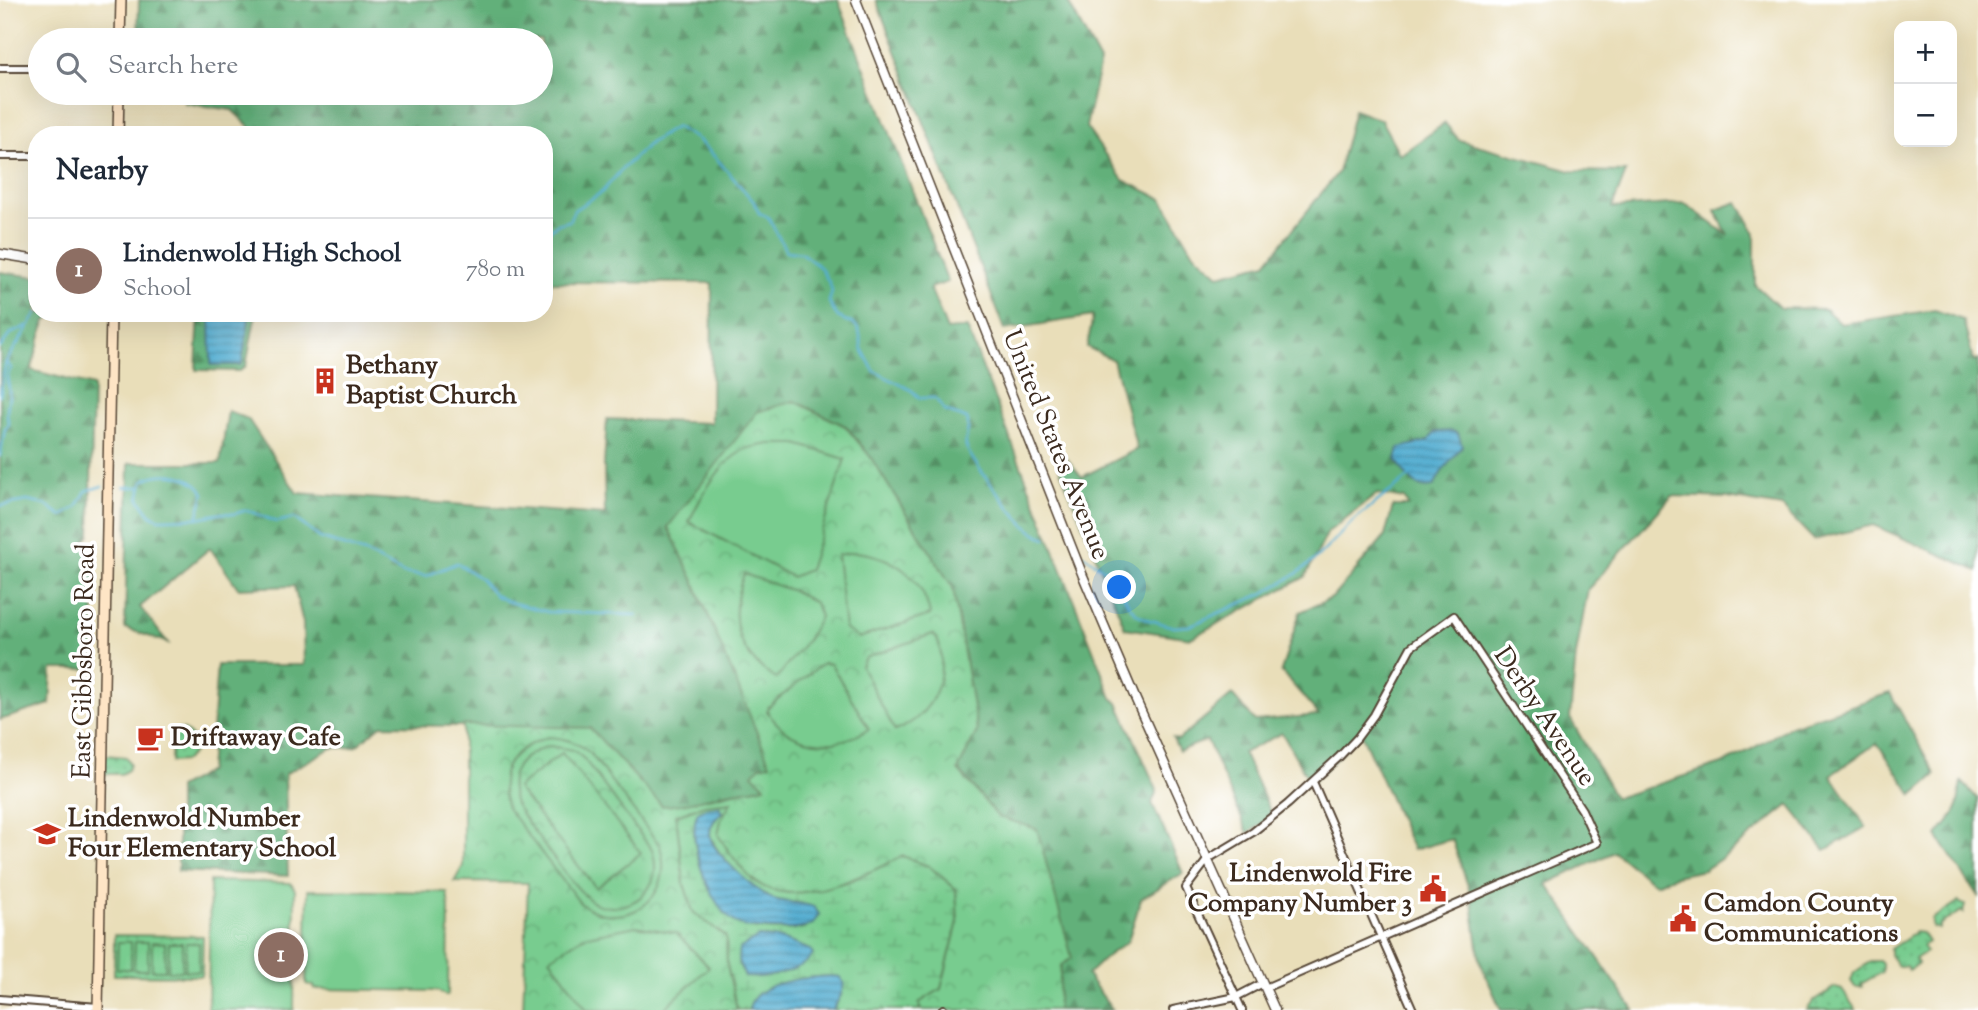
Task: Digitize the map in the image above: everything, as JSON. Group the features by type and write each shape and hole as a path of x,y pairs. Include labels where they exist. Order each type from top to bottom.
{"main road":[{"path":"120,28 121,0"},
{"path":"118,126 119,105"},
{"name":"East Gibbsboro Road","path":"98,1008 111,322"}],"street":[{"name":"United States Avenue","path":"856,0 1083,576 1275,1010"},
{"path":"0,68 28,68"},
{"path":"0,156 28,156"},
{"path":"0,254 28,259"},
{"name":"Derby Avenue","path":"1313,782 1357,738 1374,715 1411,647 1454,616 1582,810 1597,843 1381,936"},
{"path":"1242,1010 1186,888 1208,859 1253,832 1313,782 1413,1010"},
{"path":"1173,1010 1236,997 1381,936"},
{"path":"0,999 98,1008"}],"green space":[{"path":"139,0 838,0 948,282 930,288 947,330 967,328 1112,698 1118,703 1157,790 1152,803 1183,873 1141,899 1128,941 1087,975 1113,1010 1057,1010 1061,965 998,817 958,769 977,731 953,588 869,455 846,426 794,401 668,527 694,581 771,765 760,766 766,786 685,804 662,806 590,728 381,725 355,747 331,748 285,774 288,876 178,871 178,788 209,771 217,665 304,665 303,623 294,586 238,588 210,548 140,607 168,643 125,628 129,463 220,463 228,411 248,419 297,493 605,515 607,419 711,423 712,283 553,282 553,126 249,126 232,110 198,105 553,105 553,28 138,28"},
{"path":"876,0 1067,0 1100,62 1086,127 1123,180 1162,199 1194,253 1219,275 1266,263 1338,172 1354,110 1381,120 1400,155 1445,123 1459,140 1571,171 1626,172 1612,208 1684,203 1728,235 1715,210 1738,202 1755,233 1755,285 1780,308 1825,309 1841,324 1935,310 1963,320 1974,362 1978,360 1978,571 1873,525 1814,540 1782,507 1728,498 1672,496 1588,589 1576,655 1570,718 1615,798 1722,764 1791,726 1890,693 1936,775 1913,795 1877,743 1831,775 1866,827 1825,850 1789,805 1731,852 1704,870 1675,876 1655,884 1614,852 1547,884 1634,1010 1501,1010 1480,962 1471,895 1452,839 1413,850 1361,733 1311,784 1282,733 1243,753 1273,817 1248,833 1207,740 1179,751 1173,738 1178,740 1232,695 1255,721 1319,715 1281,671 1300,612 1332,598 1385,536 1393,506 1409,506 1404,499 1377,494 1328,532 1305,577 1191,638 1125,628 1057,462 1063,454 1082,477 1137,449 1113,360 1087,347 1093,316 1005,330"},
{"path":"0,272 28,276 28,322 45,322 31,370 93,386 90,535 83,543 95,562 92,669 52,669 50,704 0,720"},
{"path":"199,322 254,322 246,366 240,371 196,370"},
{"path":"794,401 845,426 869,455 953,588 977,731 958,770 998,817 1037,829 1072,958 1061,965 1057,1010 921,1010 919,1003 941,989 958,922 956,889 929,866 903,856 827,888 785,892 767,888 746,873 718,835 721,820 731,802 704,805 676,815 684,884 693,912 726,937 727,965 737,1010 523,1010 528,883 454,882 463,866 463,725 590,728 662,806 685,804 765,786 753,774 760,766 770,764 694,581 668,527 757,412"},
{"path":"769,444 797,444 845,459 809,570 792,577 689,522 704,492 717,473 733,457 745,449"},
{"path":"854,552 881,558 904,570 921,589 930,615 859,638 845,629 837,555"},
{"path":"744,574 793,591 815,603 820,617 807,640 776,679 751,657 738,633 736,605"},
{"path":"933,634 939,642 941,657 939,683 923,712 895,731 861,666 865,658"},
{"path":"823,663 831,664 869,729 842,741 814,742 788,732 767,711 768,707"},
{"path":"172,729 184,730 194,739 194,751 185,761 171,762"},
{"path":"548,737 560,738 576,743 590,753 660,846 663,865 661,882 653,896 642,906 629,913 613,915 596,912 580,903 507,808 503,782 509,762 535,742","holes":["549,746 573,750 584,759 652,850 655,868 651,885 638,899 625,905 599,905 585,895 552,856 515,804 512,792 513,774 523,760"]},
{"path":"562,753 641,853 596,888 517,788"},
{"path":"104,755 126,757 130,764 128,770 121,774 103,774"},
{"path":"1962,782 1978,799 1978,896 1937,836 1956,812"},
{"path":"733,801 721,820 752,880 772,890 790,893 848,882 903,856 929,866 956,889 958,922 941,989 919,1003 921,1010 833,1010 841,995 836,976 813,977 772,987 760,993 749,1010 737,1010 727,965 726,937 693,912 684,884 676,815 704,805","holes":["706,808 722,812 710,830 711,838 723,857 751,885 767,896 779,901 800,903 806,928 774,930 748,927 731,917 720,905 703,874 695,840 698,812","758,937 778,938 811,950 789,970 745,977 738,961"]},
{"path":"210,881 291,883 295,890 294,1010 208,1010"},
{"path":"308,890 447,892 448,994 446,996 438,991 315,989 314,986 306,984"},
{"path":"1958,902 1965,905 1963,913 1961,911 1939,925 1939,929 1932,927 1932,919"},
{"path":"636,926 676,933 709,967 663,1010 587,1010 550,958 583,937"},
{"path":"1915,932 1922,933 1928,942 1922,946 1926,952 1915,959 1918,963 1909,970 1906,966 1898,966 1890,955 1890,949"},
{"path":"114,935 203,936 202,976 114,975"},
{"path":"118,942 131,942 131,969 117,969"},
{"path":"135,942 148,942 148,970 134,970"},
{"path":"152,942 165,943 165,970 152,970"},
{"path":"169,943 182,943 182,971 168,971"},
{"path":"186,943 199,943 199,971 185,971"},
{"path":"1871,961 1879,961 1882,964 1882,972 1861,984 1862,987 1855,987 1851,981 1854,973"},
{"path":"1836,987 1842,990 1856,1010 1807,1010 1813,1002"}],"water":[{"path":"210,322 249,322 242,363 211,365"},
{"path":"1435,432 1458,433 1462,446 1434,486 1428,488 1416,484 1396,459 1399,448 1428,441"},
{"path":"719,806 722,812 710,829 710,836 718,851 764,894 782,901 814,907 819,914 813,924 795,929 754,928 738,924 724,913 708,886 695,838 698,812"},
{"path":"758,937 778,938 811,950 813,955 800,966 782,973 745,977 738,961 739,949"},
{"path":"840,977 844,984 833,1010 749,1010 752,1000 760,993 783,982"}],"waterway":[{"path":"553,228 569,221 574,210 602,192 651,142 676,127 698,140 754,202 759,213 768,217 786,251 801,253 820,267 830,284 832,291 829,302 833,310 838,317 855,325 859,330 862,349 874,371 911,390 920,398 935,398 945,411 967,419 966,446 976,464 1025,524 1046,538"},
{"path":"0,395 6,362 31,322"},
{"path":"0,348 10,334 27,326"},
{"path":"0,456 5,429 9,424 7,380 11,368 6,362"},
{"path":"197,518 204,494 194,482 176,475 158,475 143,481 139,499 152,516 160,519 197,518 247,510 277,522 294,518 320,538 365,553 403,573 426,576 457,563 480,578 496,596 509,602 548,612 637,615"},
{"path":"1077,550 1115,577 1128,604 1137,614 1174,627 1189,626 1262,594 1295,575 1317,558 1355,519 1410,476"},
{"path":"0,506 27,501 46,505 62,516 77,507 86,491 102,486"},
{"path":"124,487 140,487"}],"place":[{"name":"Bethany Baptist Church","path":"325,381"},
{"name":"Driftaway Cafe","path":"150,738"},
{"name":"Lindenwold Number Four Elementary School","path":"47,834"},
{"name":"Lindenwold Fire Company Number 3","path":"1433,889"},
{"name":"Camdon County Communications","path":"1683,919"},
{"name":"Lindenwold High School","path":"281,955"}]}
